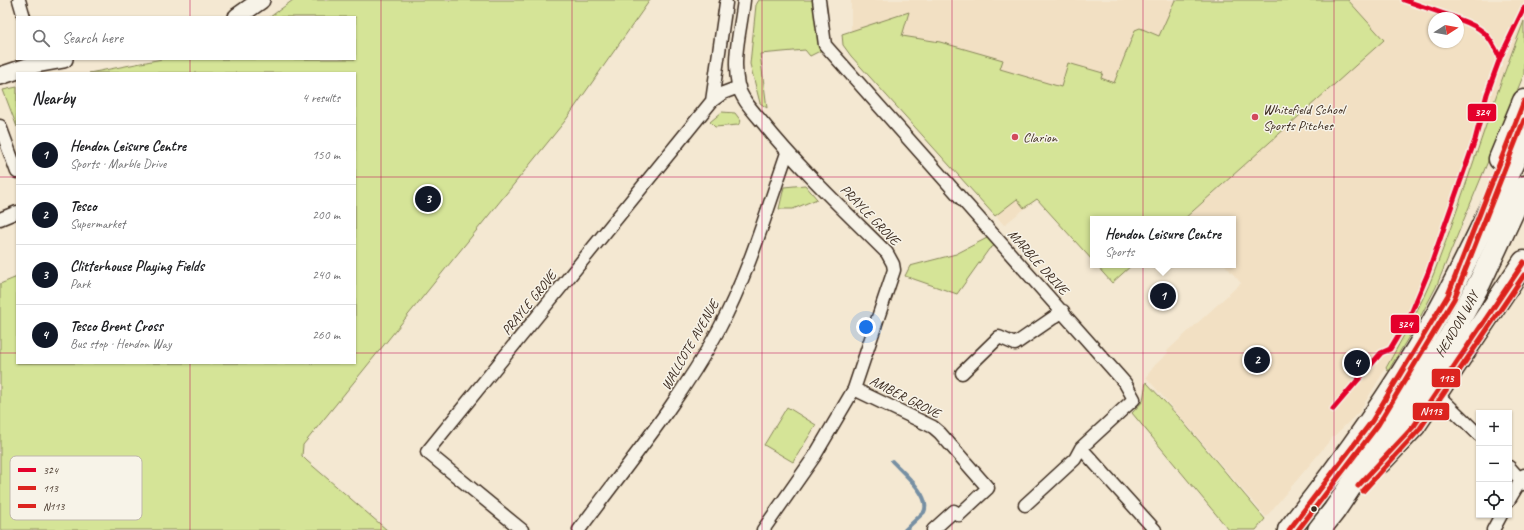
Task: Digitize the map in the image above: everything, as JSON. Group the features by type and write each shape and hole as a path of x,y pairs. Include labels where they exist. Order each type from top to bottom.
{"highway":[{"path":"1448,295 1524,101"},
{"name":"HENDON WAY","path":"1290,530 1372,421 1448,295 1524,139"},
{"name":"HENDON WAY","path":"1319,530 1334,511 1450,337 1480,282 1524,187"},
{"path":"1334,511 1414,426 1437,394 1524,262"}],"street":[{"path":"19,0 24,16"},
{"path":"238,16 261,0"},
{"name":"PRAYLE GROVE","path":"744,0 736,54 738,87 746,102 787,153 887,254 893,264 893,276 854,389 814,456 763,530"},
{"name":"MARBLE DRIVE","path":"819,0 825,45 1063,311 1125,384 1134,399 1081,448"},
{"path":"712,101 726,2"},
{"path":"0,76 35,62 54,60"},
{"name":"PRAYLE GROVE","path":"522,530 428,452 712,101 738,87"},
{"path":"0,126 16,169"},
{"name":"WALLCOTE AVENUE","path":"579,530 683,390 718,330 744,274 787,153"},
{"path":"0,220 16,212"},
{"path":"962,373 999,337 1015,344 1063,311"},
{"name":"AMBER GROVE","path":"854,389 933,427 988,488 959,515 954,511 933,530"},
{"path":"1437,394 1476,432"},
{"path":"1025,505 1074,459 1081,448 1155,530"},
{"path":"1512,470 1523,479 1512,496"},
{"path":"1492,530 1499,518"}],"shaded area":[{"name":"Clarion","path":"851,0 1259,0 1037,199 1004,225 851,56"},
{"path":"1348,0 1524,0 1524,21 1434,273 1415,316 1398,348 1359,412 1332,438 1266,517 1146,377 1155,365 1168,353 1167,351 1241,283 1228,268 1236,268 1236,216 1187,216 1383,40"}],"green space":[{"path":"293,0 650,0 565,121 303,445 302,456 387,530 0,530 0,284 16,277 16,364 356,364 356,72 94,72 157,60 356,60 356,16 271,16"},
{"path":"759,0 814,0 822,50 810,56 805,50 760,54 767,108 760,103 750,64 756,5"},
{"path":"1175,0 1348,0 1384,40 1187,216 1090,216 1090,258 1037,199 1024,208 1017,199 995,216 851,56 843,45 842,34 909,12 902,36 940,42 1003,60 1000,69 1061,87 1068,63 1103,73 1101,78 1114,83 1135,30 1140,28 1159,36"},
{"path":"1524,21 1524,74 1436,287 1416,325 1388,371 1386,368 1418,309 1434,273"},
{"path":"16,87 16,124 3,90"},
{"path":"722,112 735,113 741,121 738,125 715,127 710,122"},
{"path":"805,185 817,199 793,209 779,209 784,187"},
{"path":"989,237 997,244 989,249 957,294 905,276 910,266 956,254"},
{"path":"1099,268 1129,268 1112,283"},
{"path":"1146,382 1178,416 1265,519 1256,530 1229,530 1132,413 1143,401"},
{"path":"787,407 816,425 793,462 764,445"}],"waterway":[{"path":"892,461 915,485 924,499 924,512 905,530"}],"transit line":[{"name":"324","path":"1404,0 1439,12"},
{"name":"324","path":"1333,409 1381,353 1390,349 1410,316 1428,273 1475,140 1487,94 1500,58 1524,8"},
{"name":"324","path":"1464,22 1479,29 1488,37 1500,58 1490,85"},
{"name":"113","path":"1289,530 1372,421 1448,295 1524,101"},
{"name":"N113","path":"1298,530 1378,425 1454,299 1524,120"},
{"name":"113","path":"1358,486 1414,426 1524,262"},
{"name":"N113","path":"1363,491 1419,430 1524,275"}],"place":[{"name":"Whitefield School Sports Pitches","path":"1255,117"},
{"name":"Clarion","path":"1015,137"},
{"name":"Clitterhouse Playing Fields","path":"428,199"},
{"name":"Hendon Leisure Centre","path":"1163,296"},
{"name":"Tesco","path":"1257,360"},
{"name":"Tesco Brent Cross","path":"1357,363"}]}
